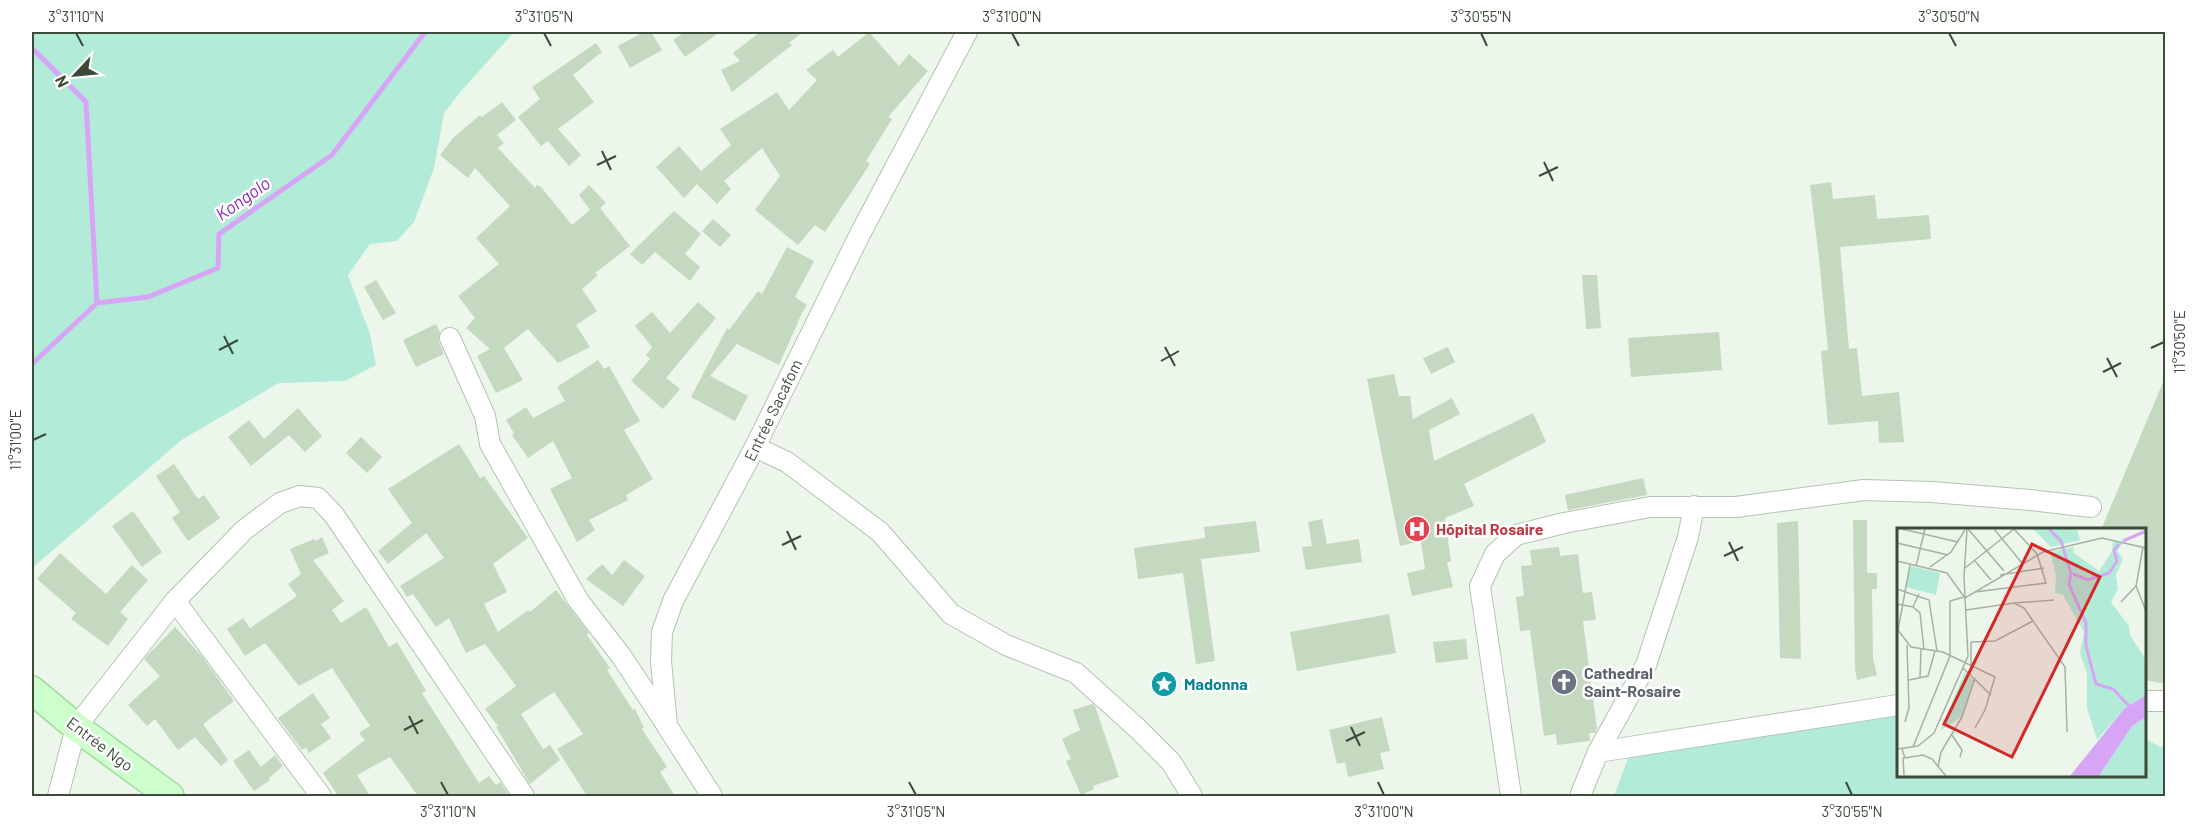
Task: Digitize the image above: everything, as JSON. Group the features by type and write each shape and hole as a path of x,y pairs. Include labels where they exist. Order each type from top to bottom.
{"street":[{"name":"Entrée Sacafom","path":"712,796 667,726 661,661 662,632 673,601 755,447 860,234 967,32"},
{"path":"450,338 484,416 490,444 495,454 578,600 622,657 667,726"},
{"path":"755,447 787,462 880,532 951,614 1006,645 1076,673 1171,762 1192,796"},
{"path":"1511,796 1480,586 1495,554 1516,535 1650,507 1736,507 1864,490 1998,497 2091,507"},
{"path":"58,796 76,727 175,601 244,530 280,503 300,496 318,498 346,531 524,796"},
{"path":"1580,796 1598,752 1646,665 1688,537 1694,506"},
{"path":"175,601 321,796"},
{"name":"Entrée Ngo","path":"32,690 76,727 170,796"},
{"path":"2146,700 2166,701"},
{"path":"1598,752 1897,705"}],"green space":[{"path":"32,32 514,32 444,113 434,168 414,222 397,241 370,244 348,275 370,334 376,365 345,381 279,383 183,439 32,568"},
{"path":"1897,711 1897,777 2146,777 2146,740 2165,749 2165,796 1614,796 1635,739"}],"building":[{"path":"644,32 651,32 662,50 630,68 618,46"},
{"path":"685,32 720,32 685,57 673,40"},
{"path":"760,32 803,32 789,43 792,45 732,92 721,70 740,61 733,53"},
{"path":"869,32 899,66 909,54 928,71 888,117 892,119 866,161 870,164 825,232 815,225 798,245 755,210 780,176 762,148 724,181 731,189 717,204 697,184 684,198 656,167 679,146 701,171 731,145 720,129 777,92 789,110 817,80 806,70 833,50 838,57"},
{"path":"596,43 602,52 573,75 594,102 558,129 581,155 569,166 548,141 541,146 518,117 540,99 532,87"},
{"path":"502,102 516,120 497,135 504,143 498,148 535,188 537,185 541,187 572,225 590,210 579,195 589,185 606,203 600,208 630,246 595,273 598,275 582,289 597,311 576,325 590,347 558,363 528,329 504,348 523,380 496,393 477,356 490,349 466,328 475,318 458,296 499,264 476,238 510,206 475,168 468,178 440,155 453,138 480,115 482,117"},
{"path":"1831,182 1833,199 1875,195 1877,219 1929,215 1931,239 1840,247 1849,349 1857,348 1862,396 1899,392 1904,442 1879,443 1878,421 1828,425 1821,351 1828,350 1810,185"},
{"path":"674,211 701,234 685,254 700,267 690,281 655,252 642,265 630,254"},
{"path":"713,219 731,235 720,247 702,231"},
{"path":"787,247 814,261 795,297 807,305 779,365 737,344 710,376 748,396 735,421 691,397 727,328 729,330 758,291 762,294"},
{"path":"1582,275 1597,275 1601,328 1586,329"},
{"path":"376,280 396,313 383,320 364,287"},
{"path":"698,302 716,318 666,378 680,389 663,409 631,381 650,359 646,355 652,347 635,326 652,312 670,333"},
{"path":"436,324 440,332 439,342 444,354 416,367 403,340"},
{"path":"1719,332 1722,370 1631,377 1628,338"},
{"path":"1448,347 1455,362 1431,374 1423,358"},
{"path":"598,360 604,369 609,366 640,421 624,430 653,479 626,495 628,500 589,520 595,530 577,542 550,489 572,478 553,441 528,458 512,435 514,433 506,420 526,407 533,418 565,401 557,387"},
{"path":"1394,374 1399,396 1410,396 1413,419 1452,398 1460,414 1429,430 1434,461 1533,413 1546,442 1464,484 1474,506 1445,518 1451,562 1447,562 1453,587 1412,596 1407,573 1425,569 1421,541 1400,546 1367,379"},
{"path":"2166,375 2166,684 2146,680 2146,528 2102,528"},
{"path":"298,408 322,436 305,452 289,435 251,466 228,437 249,420 264,439"},
{"path":"361,437 382,457 367,473 346,453"},
{"path":"459,444 480,478 484,476 528,538 493,564 507,592 484,604 498,632 528,610 530,612 556,590 589,633 587,635 610,668 607,670 633,710 635,709 644,728 642,729 667,767 660,772 675,796 587,796 557,749 583,734 554,692 521,714 543,749 550,745 560,760 530,784 496,727 498,726 485,709 516,686 485,644 466,653 449,618 436,627 413,594 407,597 400,586 444,558 426,533 388,564 378,551 412,523 388,489"},
{"path":"174,464 198,499 204,495 220,518 188,541 172,518 180,512 156,476"},
{"path":"1643,478 1647,495 1568,510 1565,495"},
{"path":"133,511 162,552 142,567 112,526"},
{"path":"1322,519 1327,544 1359,539 1362,562 1306,570 1302,547 1312,546 1308,522"},
{"path":"1853,520 1867,520 1867,573 1877,573 1877,589 1872,589 1873,658 1877,675 1857,680 1855,669"},
{"path":"1256,521 1260,552 1201,559 1215,661 1196,664 1183,573 1138,579 1134,548 1205,538 1204,527"},
{"path":"1798,521 1801,659 1780,658 1777,523"},
{"path":"322,537 329,553 313,560 344,601 332,610 341,623 366,607 389,647 397,642 426,691 422,693 479,783 489,776 496,785 500,782 510,796 418,796 390,757 357,775 370,796 338,796 323,773 365,740 359,733 370,726 332,668 299,686 265,643 245,656 227,629 243,618 250,628 297,596 288,584 301,574 290,549"},
{"name":"Cathedral Saint-Rosaire","path":"1559,547 1560,556 1578,554 1583,593 1592,592 1596,620 1583,621 1597,729 1595,733 1589,733 1590,741 1557,745 1556,734 1544,736 1530,630 1520,631 1516,597 1524,596 1521,566 1532,565 1530,550"},
{"path":"60,553 106,594 132,565 148,580 120,612 128,619 108,646 71,619 76,613 37,579"},
{"path":"624,560 645,576 623,606 586,579 602,564 612,575"},
{"path":"1389,614 1396,653 1297,671 1290,632"},
{"path":"175,627 201,655 234,701 203,724 228,760 221,766 195,737 178,750 155,719 147,726 128,705 160,676 144,659"},
{"path":"1466,639 1468,659 1436,663 1433,642"},
{"path":"313,693 330,718 321,724 331,738 309,753 306,747 302,750 278,718"},
{"path":"1092,704 1095,706 1119,777 1093,786 1094,789 1081,795 1066,761 1071,759 1062,739 1080,730 1073,710"},
{"path":"1382,717 1390,751 1380,753 1384,769 1348,777 1345,762 1337,764 1329,730"},
{"path":"249,750 261,767 275,755 283,766 269,778 270,780 254,791 233,761"}],"waterway":[{"name":"Kongolo","path":"32,364 97,303 148,297 218,268 219,234 332,155 425,32"},
{"path":"32,48 86,102 97,303"}],"place":[{"name":"Hôpital Rosaire","path":"1417,529"},
{"name":"Cathedral Saint-Rosaire","path":"1564,682"},
{"name":"Madonna","path":"1164,684"}]}
